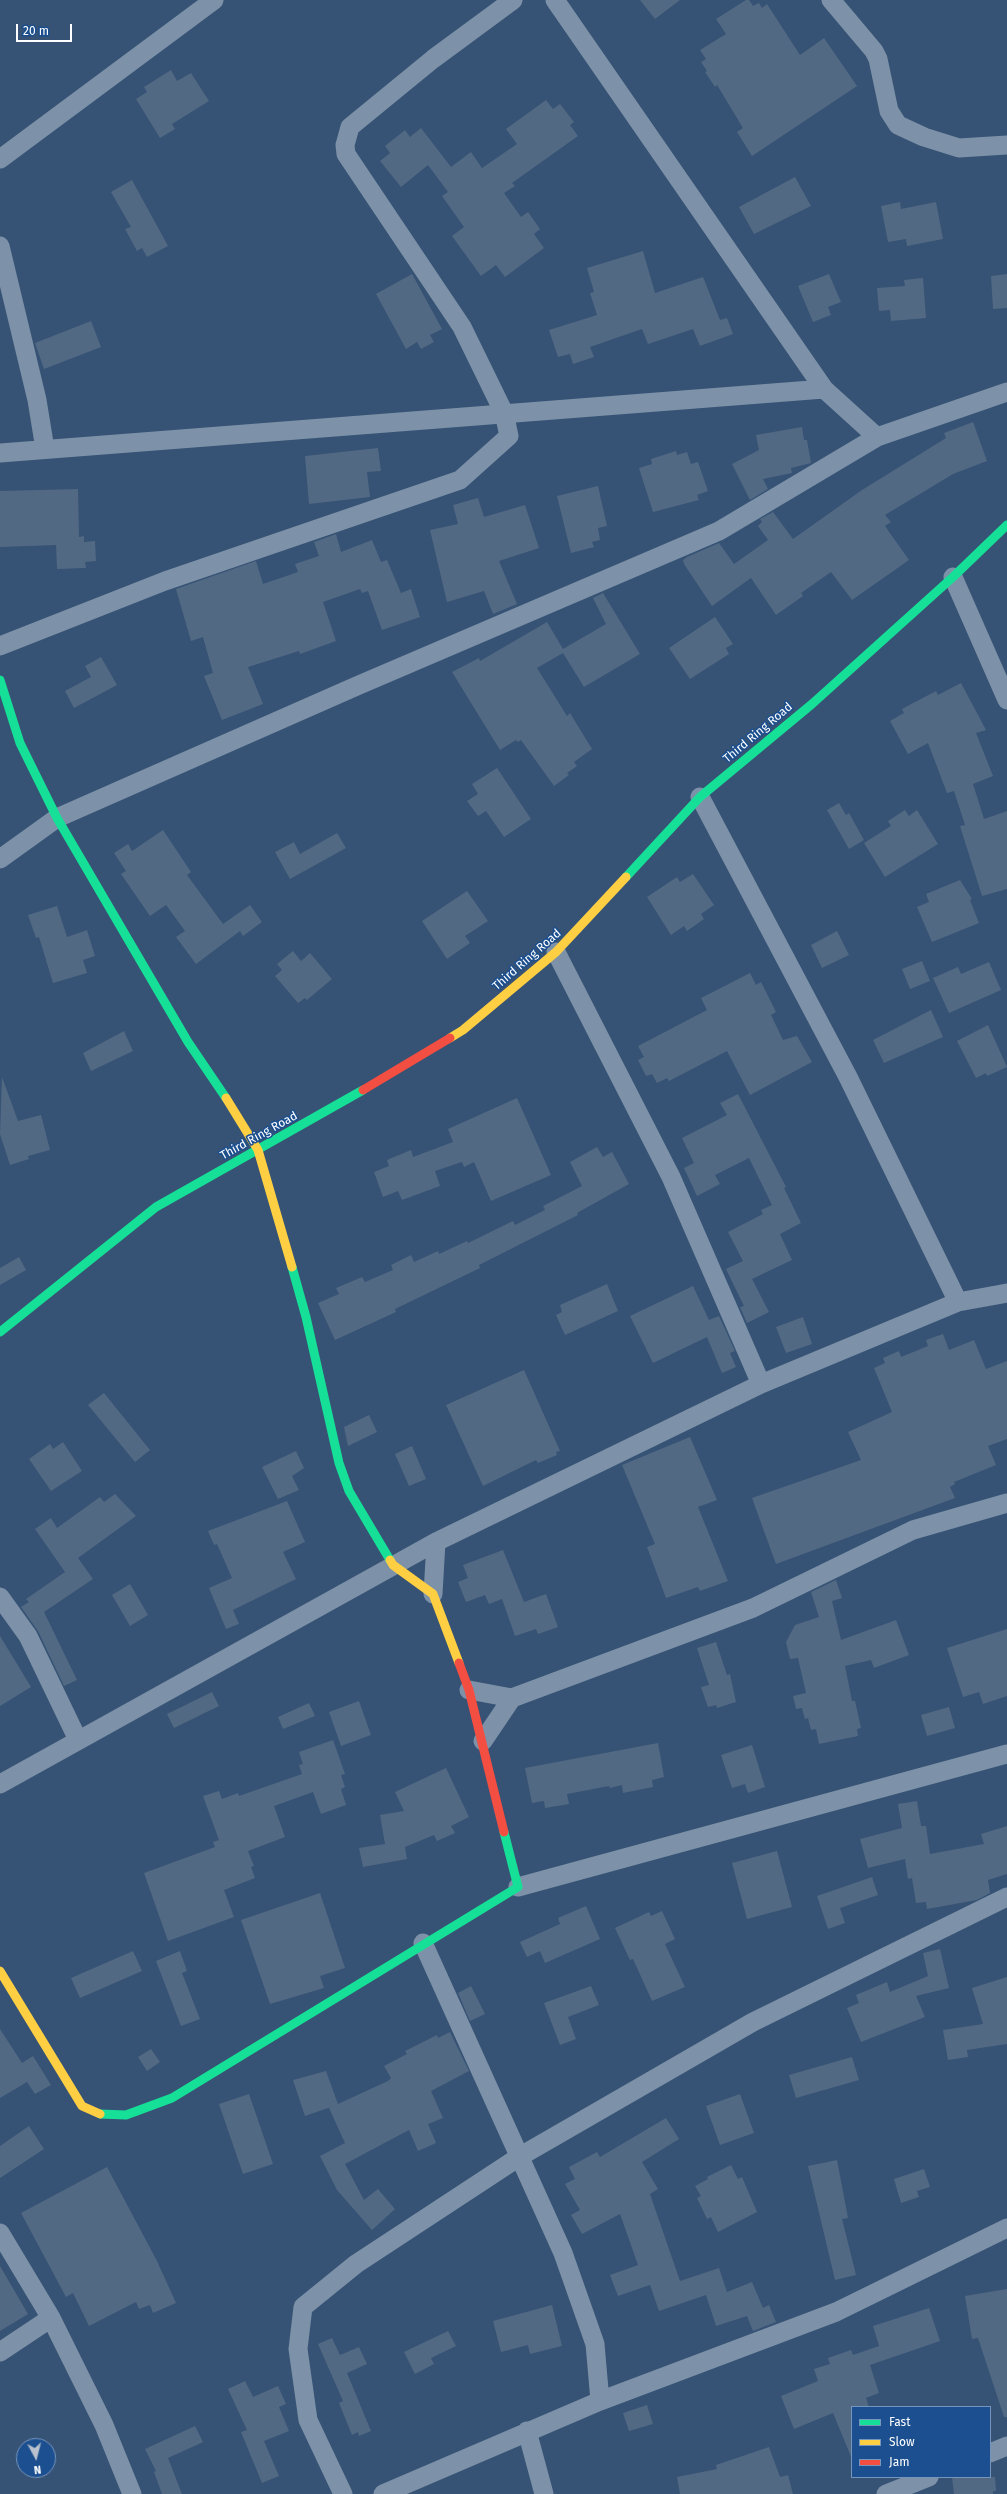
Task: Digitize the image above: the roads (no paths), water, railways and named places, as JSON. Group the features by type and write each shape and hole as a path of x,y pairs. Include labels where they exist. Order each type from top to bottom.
{"street":[{"path":"0,160 214,0"},
{"path":"0,646 164,581 460,480 509,436 504,412 462,327 346,154 345,145 350,127 433,59 513,0"},
{"path":"555,0 824,389 876,437"},
{"path":"830,0 874,51 878,59 889,111 898,125 924,137 959,148 1007,145"},
{"path":"0,246 37,400 45,449"},
{"path":"0,453 504,412 824,389"},
{"path":"0,858 57,818 359,685 719,531 876,437 1007,392"},
{"name":"Third Ring Road","path":"0,1332 156,1207 313,1120 462,1030 556,952 700,797 812,704 953,577 1007,525"},
{"path":"953,577 1007,700"},
{"path":"0,680 20,743 57,818 188,1042 235,1110 258,1150 306,1317 339,1463 349,1492 393,1565 433,1594"},
{"path":"700,797 852,1084 958,1302"},
{"path":"556,952 671,1177 761,1384"},
{"path":"0,1784 436,1542 761,1384 958,1302 1007,1292"},
{"path":"469,1690 512,1698 753,1608 912,1530 1007,1503"},
{"path":"436,1542 433,1594 469,1690 483,1741 518,1887"},
{"path":"0,1597 28,1636 78,1740"},
{"path":"483,1741 512,1698"},
{"path":"0,1971 82,2106 101,2115 126,2115 172,2098 423,1943 518,1887 1007,1754"},
{"path":"343,2494 308,2420 298,2349 303,2307 356,2264 519,2157 753,2022 1007,1897"},
{"path":"423,1943 563,2253 594,2344 600,2401"},
{"path":"383,2494 600,2401 836,2312 1007,2228"},
{"path":"0,2233 52,2318 104,2425 132,2494"},
{"path":"0,2352 52,2318"},
{"path":"527,2431 544,2494"},
{"path":"991,2453 1007,2446"},
{"path":"886,2494 926,2478"}]}
